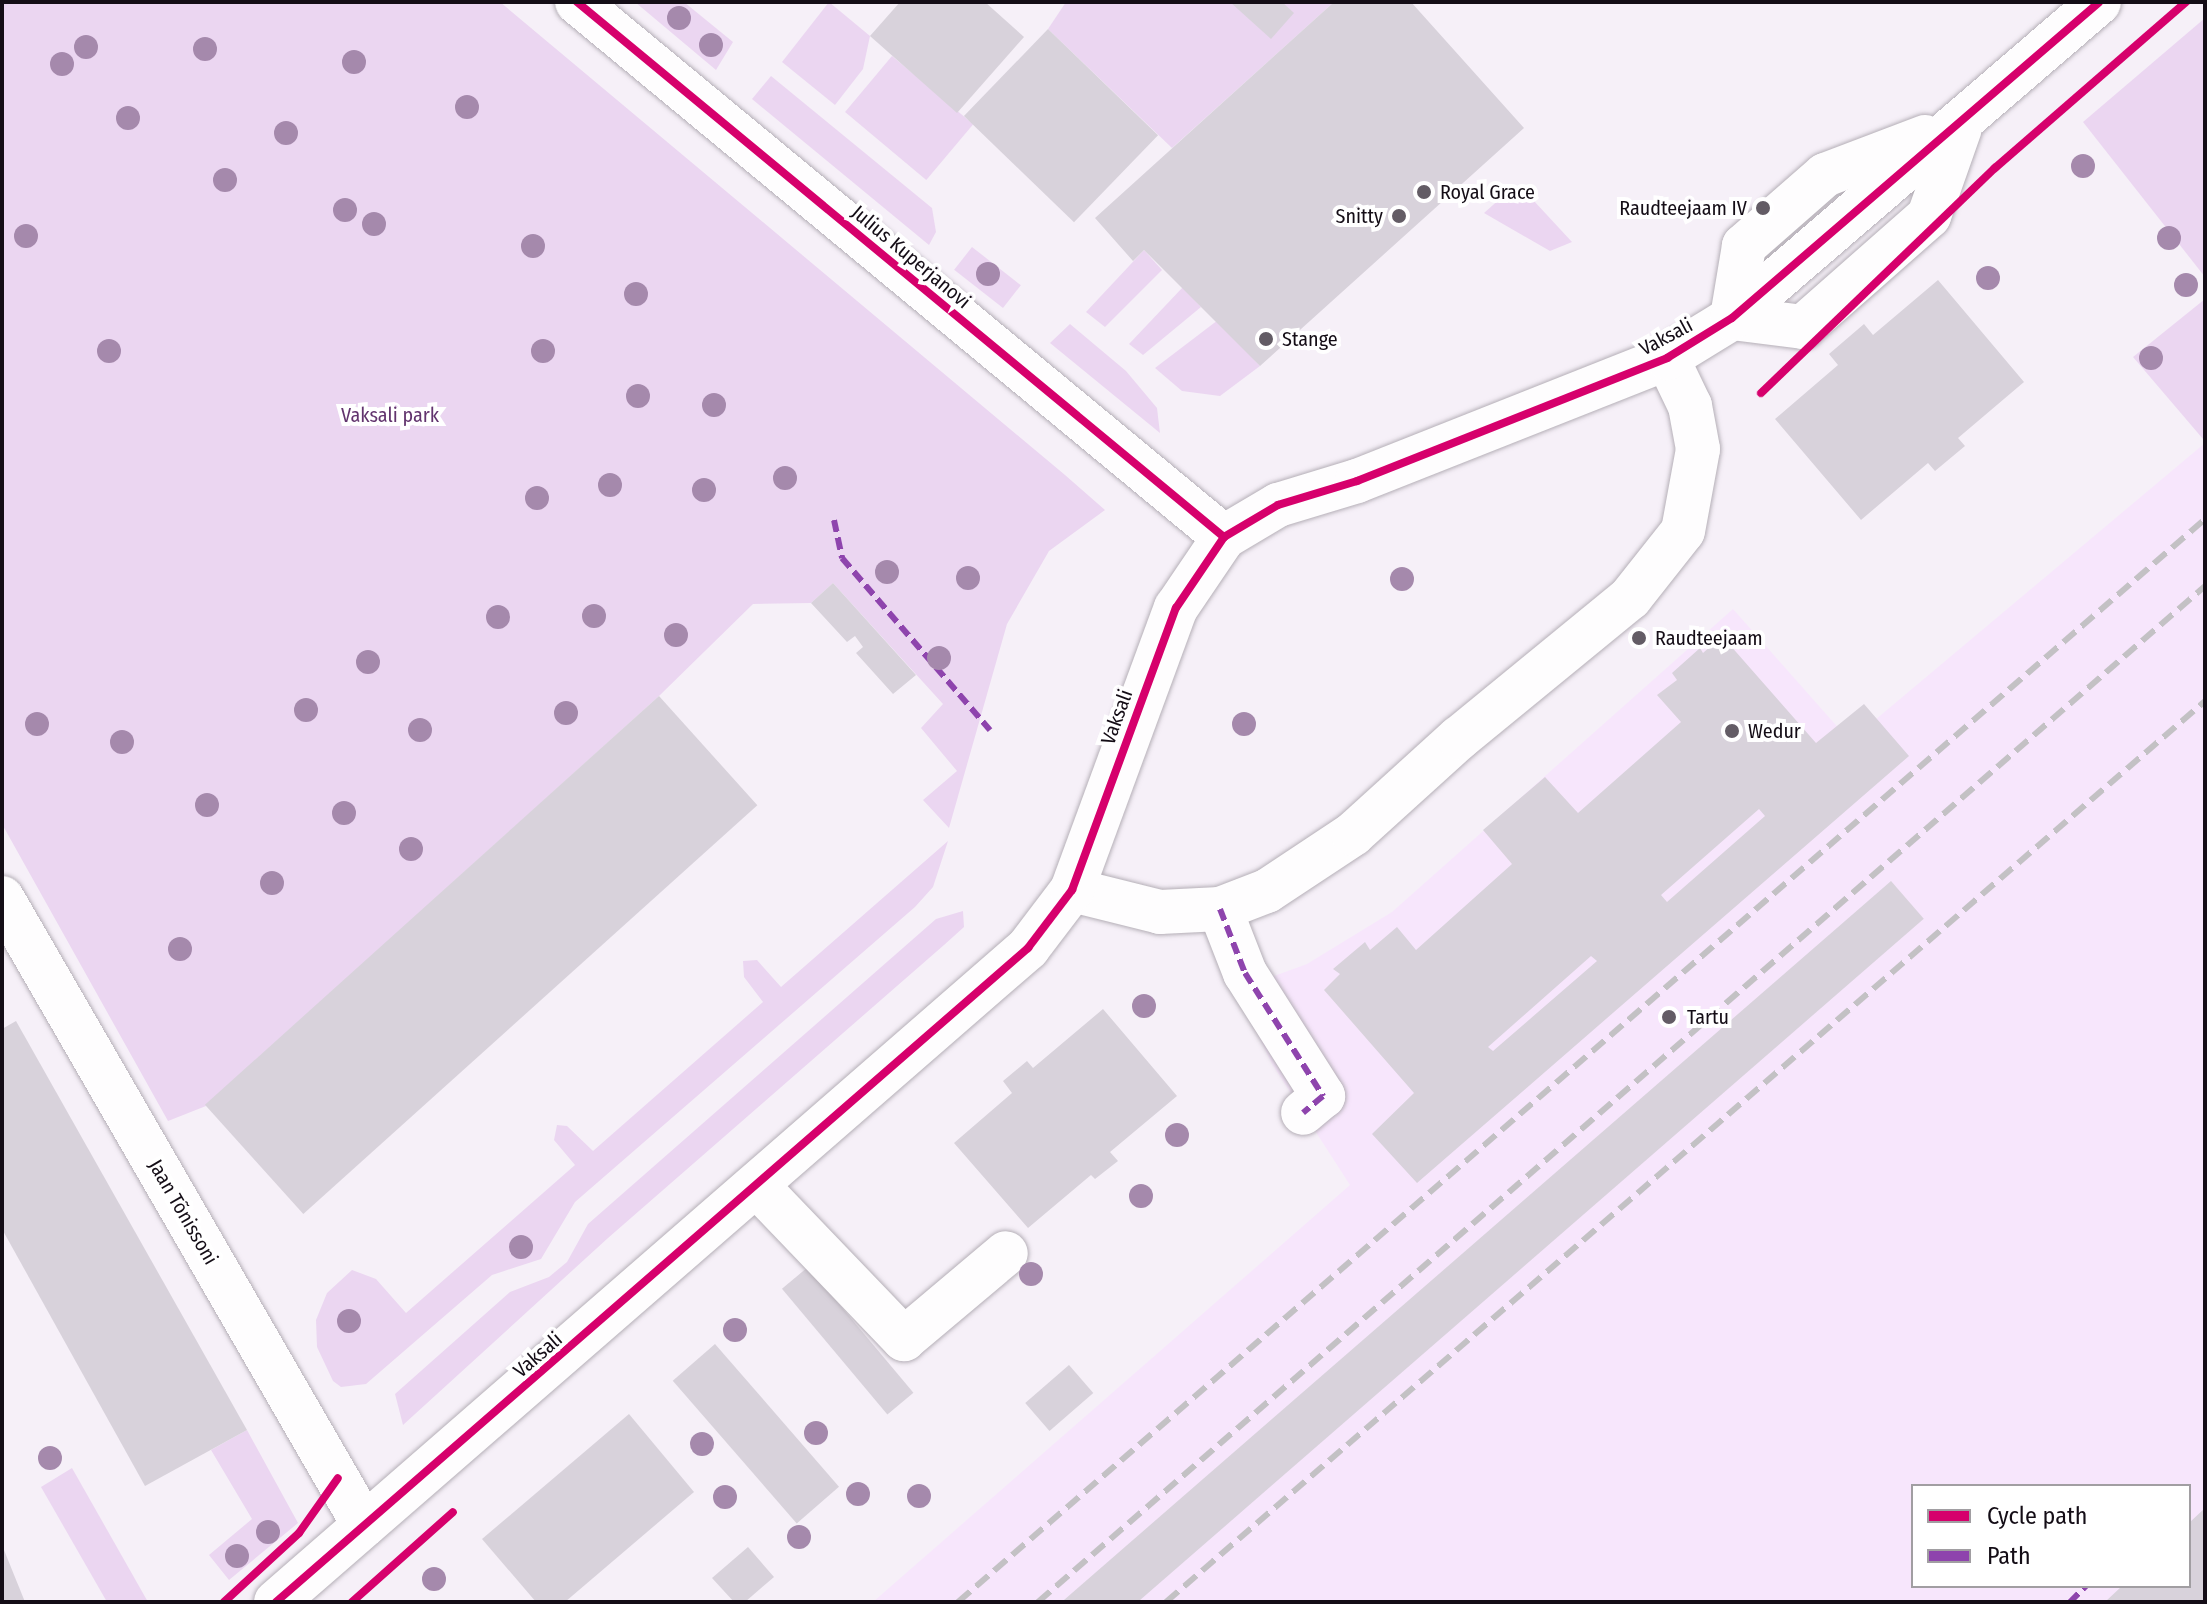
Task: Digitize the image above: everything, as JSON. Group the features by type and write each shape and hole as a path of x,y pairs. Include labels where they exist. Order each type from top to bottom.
{"street":[{"name":"Julius Kuperjanovi","path":"577,2 1224,537"},
{"name":"Vaksali","path":"276,1602 758,1187 1028,948 1072,890 1176,608 1224,537 1278,505 1357,481 1667,358 1732,318 2099,2"},
{"name":"Vaksali","path":"1072,890 1160,912 1220,909 1279,884 1353,834 1459,738 1630,598 1683,531 1698,449 1690,406 1667,358"},
{"name":"Jaan Tõnissoni","path":"2,898 364,1525"},
{"path":"1220,909 1245,973 1323,1096 1303,1113"},
{"path":"758,1187 904,1339 1006,1253"}],"shaded area":[{"path":"2205,443 2205,1602 873,1602 1350,1185 1272,1064 1236,990 1307,964 1392,912 1733,609 1850,741"}],"green space":[{"name":"Vaksali park","path":"2,2 500,2 1065,475 1105,510 1049,551 1007,624 949,828 923,800 957,771 921,728 943,704 833,583 811,603 753,604 659,696 206,1106 168,1121 2,824"},
{"path":"635,2 684,2 733,42 716,70"},
{"path":"829,2 870,36 863,69 835,105 782,62"},
{"path":"1066,2 1334,2 1172,148 1048,29"},
{"path":"2205,18 2205,277 2083,122"},
{"path":"892,56 973,124 926,180 845,112"},
{"path":"771,76 932,208 936,232 929,245 752,99"},
{"path":"1502,197 1534,201 1572,242 1550,251 1484,213"},
{"path":"972,247 1021,285 1003,308 954,270"},
{"path":"1144,250 1162,270 1105,327 1086,312"},
{"path":"1183,287 1201,307 1143,355 1129,344"},
{"path":"2205,299 2205,437 2203,439 2133,357"},
{"path":"1218,320 1260,366 1220,396 1182,391 1155,368"},
{"path":"1070,324 1126,371 1157,408 1160,433 1050,343"},
{"path":"948,841 933,887 915,907 575,1202 541,1259 492,1275 366,1384 341,1387 333,1381 317,1347 316,1320 327,1293 352,1270 376,1279 406,1313 575,1165 554,1140 557,1125 567,1126 593,1151 763,1002 744,977 743,961 757,960 781,987"},
{"path":"963,911 964,927 608,1238 403,1425 395,1394 510,1292 549,1277 567,1262 588,1224 936,919"},
{"path":"247,1430 298,1523 229,1580 209,1555 252,1519 211,1450"},
{"path":"72,1468 148,1602 107,1602 41,1487"}],"building":[{"path":"900,2 985,2 1024,37 957,113 870,36"},
{"path":"1230,2 1282,2 1294,13 1271,39"},
{"path":"1334,2 1411,2 1524,128 1260,366 1144,250 1133,261 1095,218"},
{"path":"1048,29 1158,135 1074,222 964,116"},
{"path":"1938,280 2024,382 1958,438 1965,446 1935,471 1928,463 1861,520 1775,419 1838,365 1829,354 1864,324 1873,335"},
{"path":"833,583 916,675 893,694 856,653 863,647 855,636 847,642 811,603"},
{"path":"1722,636 1816,743 1864,704 1909,756 1417,1183 1372,1134 1414,1093 1324,990 1340,974 1333,969 1365,942 1370,950 1397,927 1416,950 1512,864 1483,830 1545,777 1578,813 1681,722 1657,695 1677,680 1672,673 1700,648 1703,653","holes":["1759,809 1765,816 1667,902 1661,895","1591,956 1597,961 1493,1051 1488,1047"]},
{"path":"659,696 757,805 303,1214 205,1105"},
{"path":"1891,881 1924,919 1138,1602 1062,1602"},
{"path":"1103,1009 1177,1096 1110,1152 1118,1161 1095,1179 1091,1175 1028,1228 954,1143 1012,1093 1003,1081 1027,1061 1033,1068"},
{"path":"16,1021 247,1430 145,1486 2,1229 2,1029"},
{"path":"808,1267 913,1393 887,1414 782,1289"},
{"path":"715,1344 839,1487 797,1523 673,1381"},
{"path":"1069,1365 1093,1393 1050,1431 1025,1403"},
{"path":"629,1414 694,1492 565,1602 536,1602 482,1539"},
{"path":"2205,1508 2205,1602 2105,1602 2120,1588 2191,1588 2191,1521"},
{"path":"2,1545 25,1602 2,1602"},
{"path":"748,1547 774,1577 745,1602 734,1602 712,1578"}],"railway":[{"path":"958,1602 2205,519"},
{"path":"1038,1602 2205,586"},
{"path":"1166,1602 2205,701"}],"marked path":[{"path":"834,520 842,558 990,730"},
{"path":"1220,909 1245,973 1323,1096 1303,1113"},
{"path":"2070,1602 2084,1588"}],"cycle path":[{"path":"577,2 1224,537"},
{"path":"276,1602 1028,948 1072,890 1176,608 1224,537 1278,505 1357,481 1667,358 1732,318 2099,2"},
{"path":"1761,393 1995,168 2186,2"},
{"path":"224,1602 299,1533 338,1478"},
{"path":"352,1602 453,1512"}],"place":[{"name":"Royal Grace","path":"1424,192"},
{"name":"Raudteejaam IV","path":"1763,208"},
{"name":"Snitty","path":"1399,216"},
{"name":"Stange","path":"1266,339"},
{"name":"Raudteejaam","path":"1639,638"},
{"name":"Wedur","path":"1732,731"},
{"name":"Tartu","path":"1669,1017"}]}
